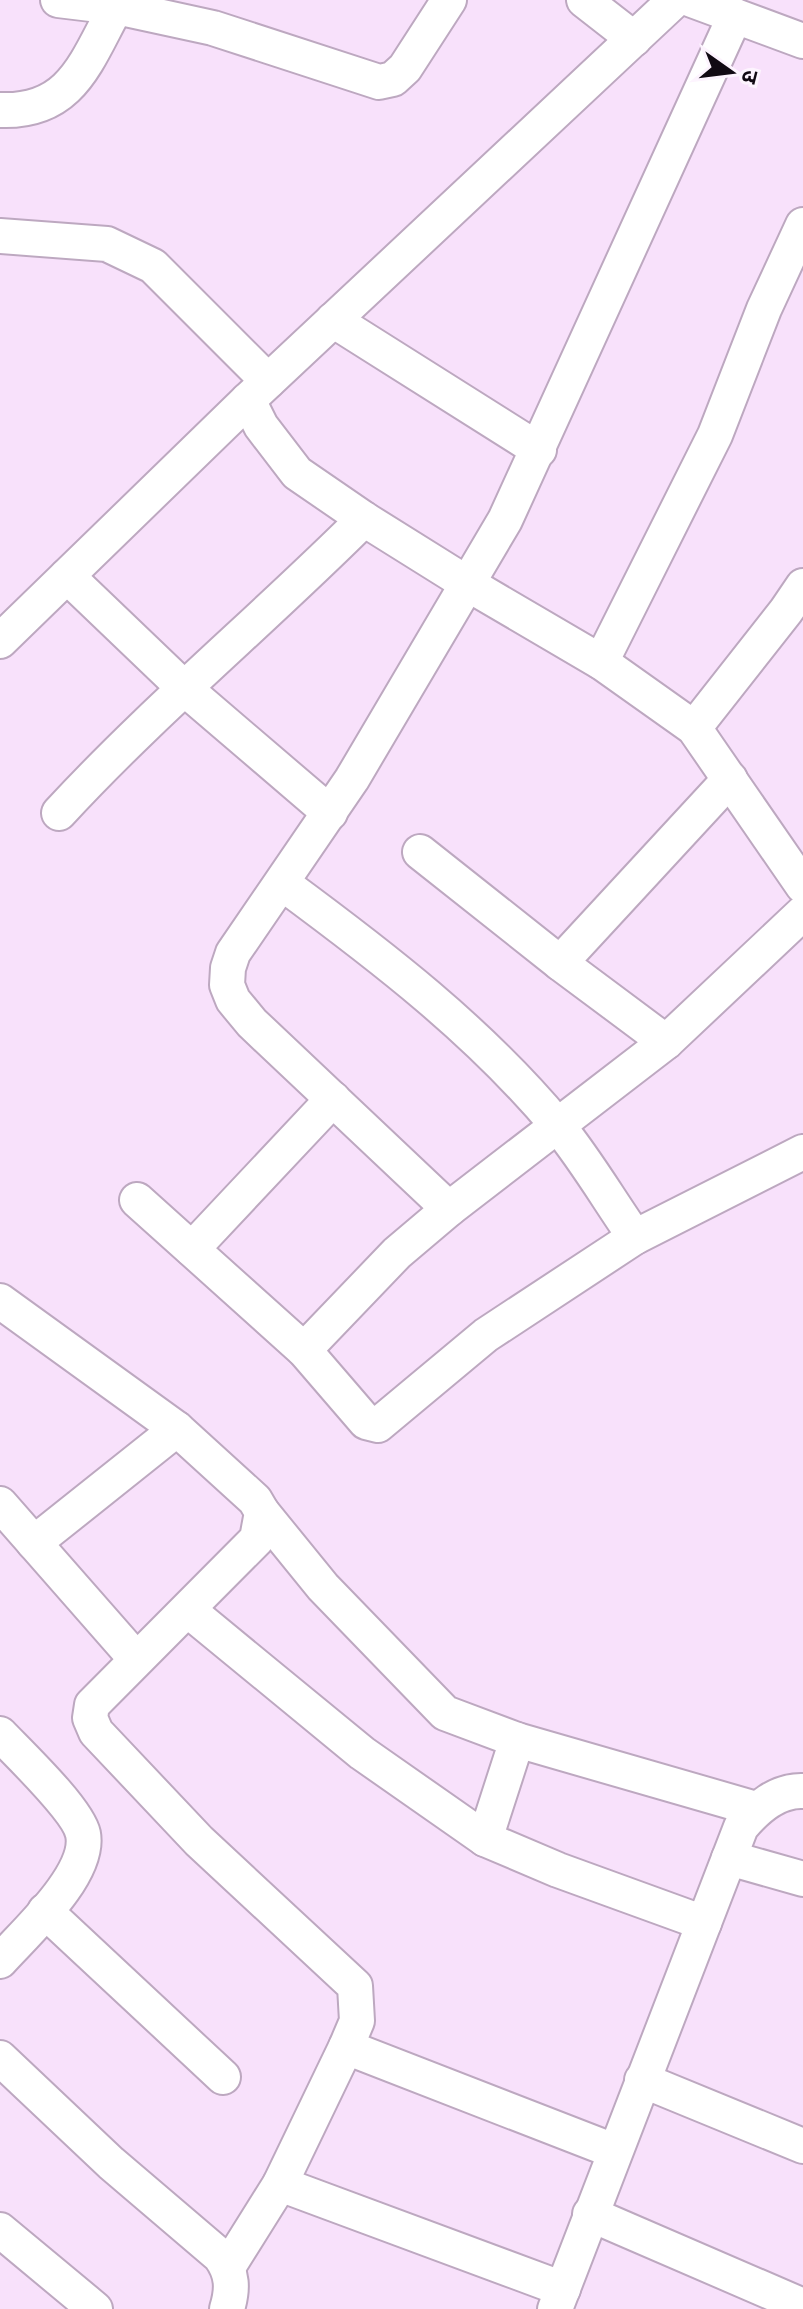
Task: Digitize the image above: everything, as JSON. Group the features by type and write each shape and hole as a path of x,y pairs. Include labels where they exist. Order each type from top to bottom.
{"street":[{"path":"58,0 116,7 213,28 379,82 393,79 405,68 449,0"},
{"path":"584,0 634,39"},
{"path":"0,641 258,391 675,0"},
{"path":"692,0 803,41"},
{"path":"0,110 23,111 40,107 57,97 78,76 116,7"},
{"path":"449,1209 252,1023 233,1000 227,985 228,968 233,953 330,813 505,520 735,16"},
{"path":"601,662 715,435 764,309 803,225"},
{"path":"0,236 107,244 153,266 258,391 261,426 297,473 468,584 601,662 694,728 803,886"},
{"path":"333,320 539,450"},
{"path":"59,813 115,753 364,519"},
{"path":"67,576 184,688 330,813"},
{"path":"694,728 797,606"},
{"path":"560,963 730,779"},
{"path":"420,852 666,1042"},
{"path":"282,883 369,947 432,999 496,1060 559,1127 635,1237"},
{"path":"304,1350 397,1253 449,1209 666,1042 803,913"},
{"path":"192,1249 333,1099"},
{"path":"137,1200 304,1350 366,1422 378,1425 486,1335 635,1237 803,1152"},
{"path":"5,1315 177,1429 255,1500 323,1587 445,1713 517,1740 756,1809"},
{"path":"34,1543 177,1429"},
{"path":"0,1504 136,1659"},
{"path":"228,2267 280,2184 346,2047 357,2021 355,1986 199,1841 96,1732 90,1718 92,1705 257,1539 262,1512"},
{"path":"188,1610 362,1753 485,1839 558,1870 704,1923"},
{"path":"0,1734 72,1813 83,1833 82,1854 72,1876 0,1961"},
{"path":"485,1839 517,1740"},
{"path":"280,2184 559,2299 741,1827 756,1809 789,1791 803,1791"},
{"path":"729,1858 803,1879"},
{"path":"45,1911 223,2077"},
{"path":"346,2047 614,2151"},
{"path":"0,2058 111,2163 220,2256 228,2267 232,2283 227,2309"},
{"path":"642,2080 803,2146"},
{"path":"590,2214 803,2306"},
{"path":"0,2230 95,2309"}]}
